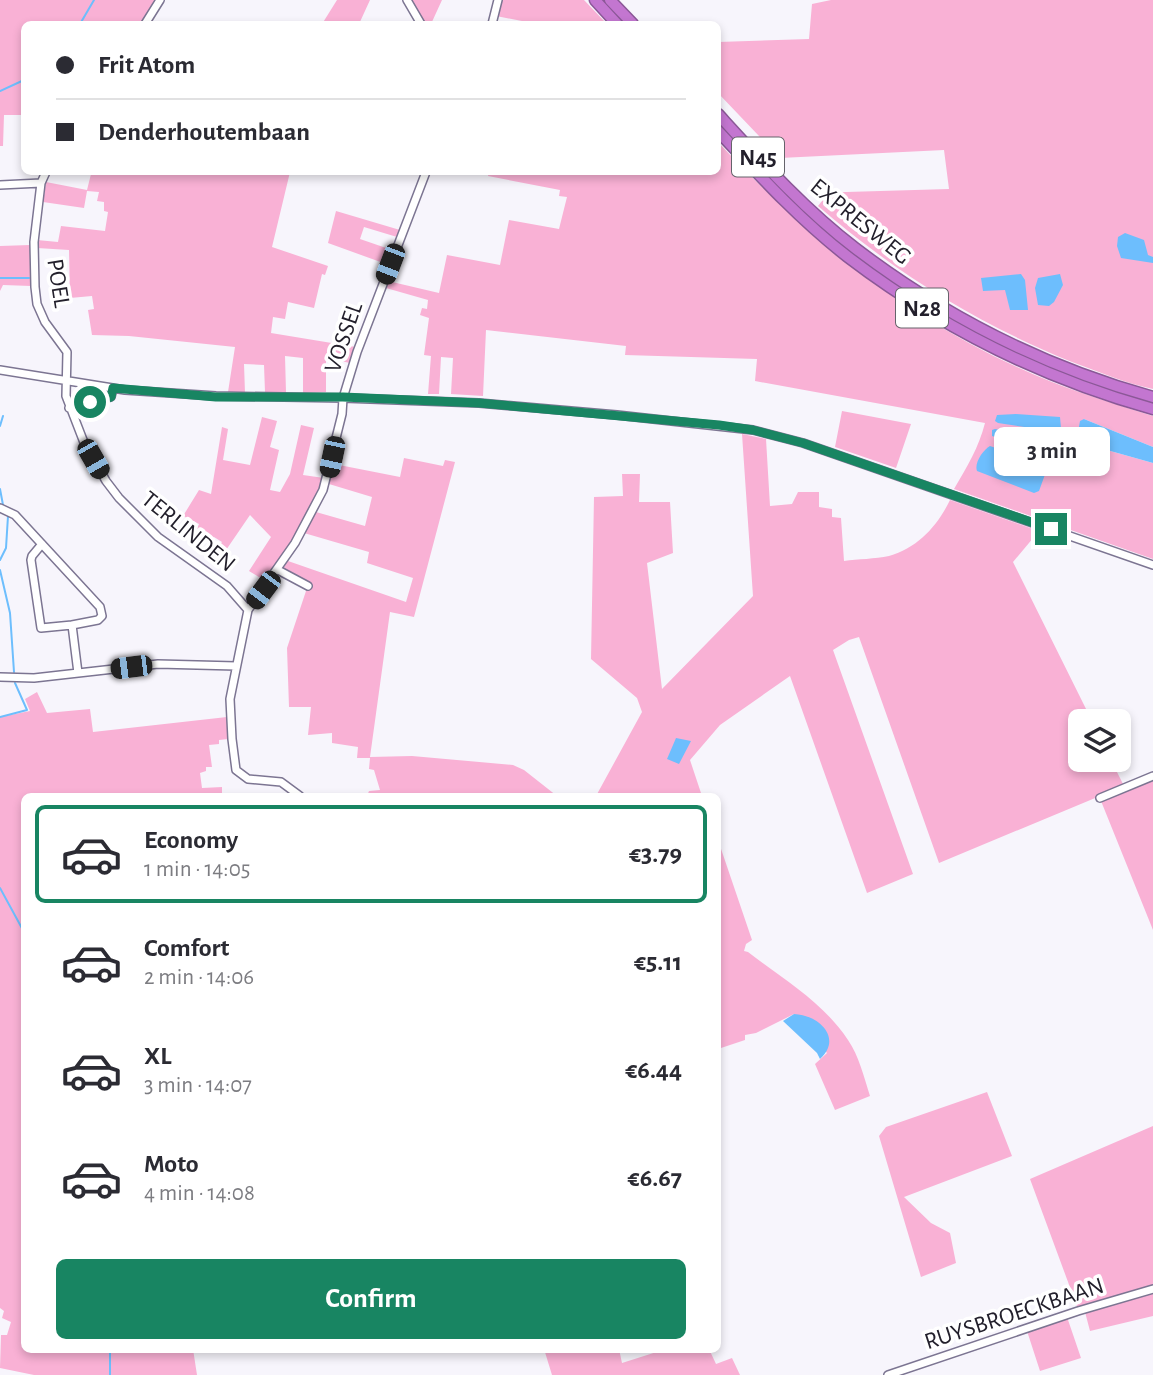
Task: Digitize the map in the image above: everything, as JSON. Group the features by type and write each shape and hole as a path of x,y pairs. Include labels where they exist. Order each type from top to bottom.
{"highway":[{"path":"595,0 614,21"},
{"path":"610,0 630,21"},
{"name":"EXPRESWEG","path":"721,117 847,257 932,315 982,343 1040,370 1153,409"},
{"name":"EXPRESWEG","path":"721,134 795,202 915,290 957,316 1044,360 1153,397"}],"street":[{"path":"147,21 160,0"},
{"path":"407,0 419,21"},
{"path":"493,21 498,0"},
{"name":"POEL","path":"45,175 41,183 34,243 35,287 37,304 67,352 67,382"},
{"name":"VOSSEL","path":"248,610 278,570 323,490 342,414 343,397 362,339 425,175"},
{"path":"0,185 41,183"},
{"path":"0,370 113,388 216,397 343,397 479,403 753,430 803,443 1153,565"},
{"name":"TERLINDEN","path":"67,382 69,408 93,459 119,498 158,537 227,586 248,610"},
{"path":"69,408 111,397 113,388"},
{"path":"0,508 15,515 42,544 100,607 102,616 98,620 41,628 31,560 42,544"},
{"path":"278,570 308,586"},
{"path":"248,610 230,699 236,770 248,779 281,782 296,793"},
{"path":"72,625 78,674"},
{"path":"0,677 34,678 158,664 236,666"},
{"path":"1100,798 1153,776"},
{"name":"RUYSBROECKBAAN","path":"888,1375 1078,1311 1153,1289"}],"shaded area":[{"path":"0,0 157,0 144,21 21,21 21,115 4,115 3,146 0,146"},
{"path":"337,0 370,0 360,21 324,21"},
{"path":"411,0 442,0 432,21 423,21"},
{"path":"500,0 584,0 604,21 522,21 496,16"},
{"path":"831,0 1153,0 1153,389 1072,362 970,313 877,253 818,206 822,201 812,193 949,189 944,150 780,158 721,96 721,42 809,39 812,4"},
{"path":"721,145 831,249 914,310 1004,361 1064,387 1153,416 1153,447 1084,419 1082,443 1153,463 1153,559 954,489 976,449 985,423 755,381 757,359 625,355 626,346 486,330 483,396 451,394 453,358 441,357 439,394 428,394 431,356 424,355 429,318 420,315 422,308 427,309 428,300 386,288 388,281 439,293 447,255 500,265 509,220 559,229 567,197 559,196 560,190 488,176 721,175"},
{"path":"91,175 289,175 272,247 328,266 325,275 322,274 314,308 288,302 285,319 273,317 271,333 356,347 350,363 326,358 326,392 303,393 303,358 285,356 286,392 265,392 264,365 244,364 245,393 228,392 235,347 92,335 88,310 94,309 92,296 70,298 69,250 37,248 37,240 58,242 61,226 105,231 108,212 104,211 104,202 97,201 99,192 87,191 84,208 43,202 46,182 87,190"},
{"path":"336,211 400,230 397,237 364,227 360,239 392,250 386,264 328,243"},
{"path":"30,245 31,286 3,285 0,291 0,246"},
{"path":"842,411 911,424 896,468 835,447"},
{"path":"262,417 277,421 270,447 279,450 270,490 280,492 290,474 301,425 314,428 303,475 324,478 303,524 267,582 249,571 271,537 250,515 224,553 217,549 222,542 214,537 211,541 196,531 199,524 183,516 199,490 211,494 222,427 228,429 223,460 250,465"},
{"path":"742,434 766,439 770,506 792,504 798,492 819,492 819,507 832,509 832,517 841,518 844,561 889,556 909,547 933,527 950,500 1039,531 1013,562 1086,709 1068,709 1068,772 1117,772 1124,786 939,863 859,637 833,650 913,874 867,893 790,676 720,725 690,760 701,793 598,793 642,712 637,698 591,659 594,497 623,496 622,474 640,474 639,502 670,502 673,553 647,563 662,689 753,596"},
{"path":"404,458 443,466 445,460 455,462 414,617 390,612 370,757 412,756 513,765 524,770 553,793 368,793 380,790 374,770 369,769 370,758 357,758 358,747 332,743 332,733 308,735 311,707 289,707 287,648 308,585 282,570 288,561 406,602 413,578 367,563 369,552 304,533 316,512 365,526 372,497 329,484 334,464 400,477"},
{"path":"37,692 47,713 90,709 93,732 227,717 228,739 209,745 212,767 206,767 206,771 200,773 202,788 222,787 222,793 21,793 21,1353 194,1353 197,1375 34,1375 0,1368 1,1335 7,1335 11,1322 2,1318 4,1311 0,1308 0,717 30,711 25,699"},
{"path":"1153,778 1153,930 1101,801"},
{"path":"721,849 752,940 746,944 744,951 802,992 838,1026 855,1053 870,1096 835,1110 815,1064 827,1053 794,1014 756,1033 745,1035 745,1040 721,1048"},
{"path":"987,1092 1012,1156 904,1197 931,1223 950,1233 956,1263 921,1277 879,1136 886,1127"},
{"path":"1153,1126 1153,1286 1078,1309 1030,1179"},
{"path":"1153,1293 1153,1316 1090,1331 1085,1312"},
{"path":"1067,1317 1081,1358 1040,1371 1027,1331"},
{"path":"545,1353 620,1353 622,1363 653,1353 711,1353 716,1364 732,1358 740,1375 552,1375"}],"water":[{"path":"1125,233 1144,240 1148,255 1153,257 1153,263 1121,258 1117,246 1118,237"},
{"path":"1021,274 1025,280 1028,310 1010,310 1005,290 983,291 981,278"},
{"path":"1060,274 1063,285 1054,302 1049,306 1038,305 1035,288 1038,278"},
{"path":"997,415 1060,417 1061,428 1057,432 995,421"},
{"path":"1084,419 1153,447 1153,463 1082,443 1078,432 1080,421"},
{"path":"992,430 1059,441 1061,444 1053,452 1037,451 992,436"},
{"path":"990,446 1045,465 1047,469 1039,491 1034,493 977,471 980,457"},
{"path":"676,738 691,741 679,764 667,759"},
{"path":"794,1014 812,1018 825,1029 829,1043 827,1051 820,1059 783,1021"}],"waterway":[{"path":"82,21 94,0"},
{"path":"0,91 21,81"},
{"path":"0,278 29,278"},
{"path":"0,426 3,416"},
{"path":"0,489 3,505"},
{"path":"0,560 6,548 8,516"},
{"path":"0,570 10,613 14,672"},
{"path":"0,717 27,710 15,683"},
{"path":"0,888 21,926"},
{"path":"110,1353 110,1375"}],"route":[{"path":"90,402 111,397 113,388 216,397 343,397 479,403 719,425 753,430 803,443 1051,529"}]}
